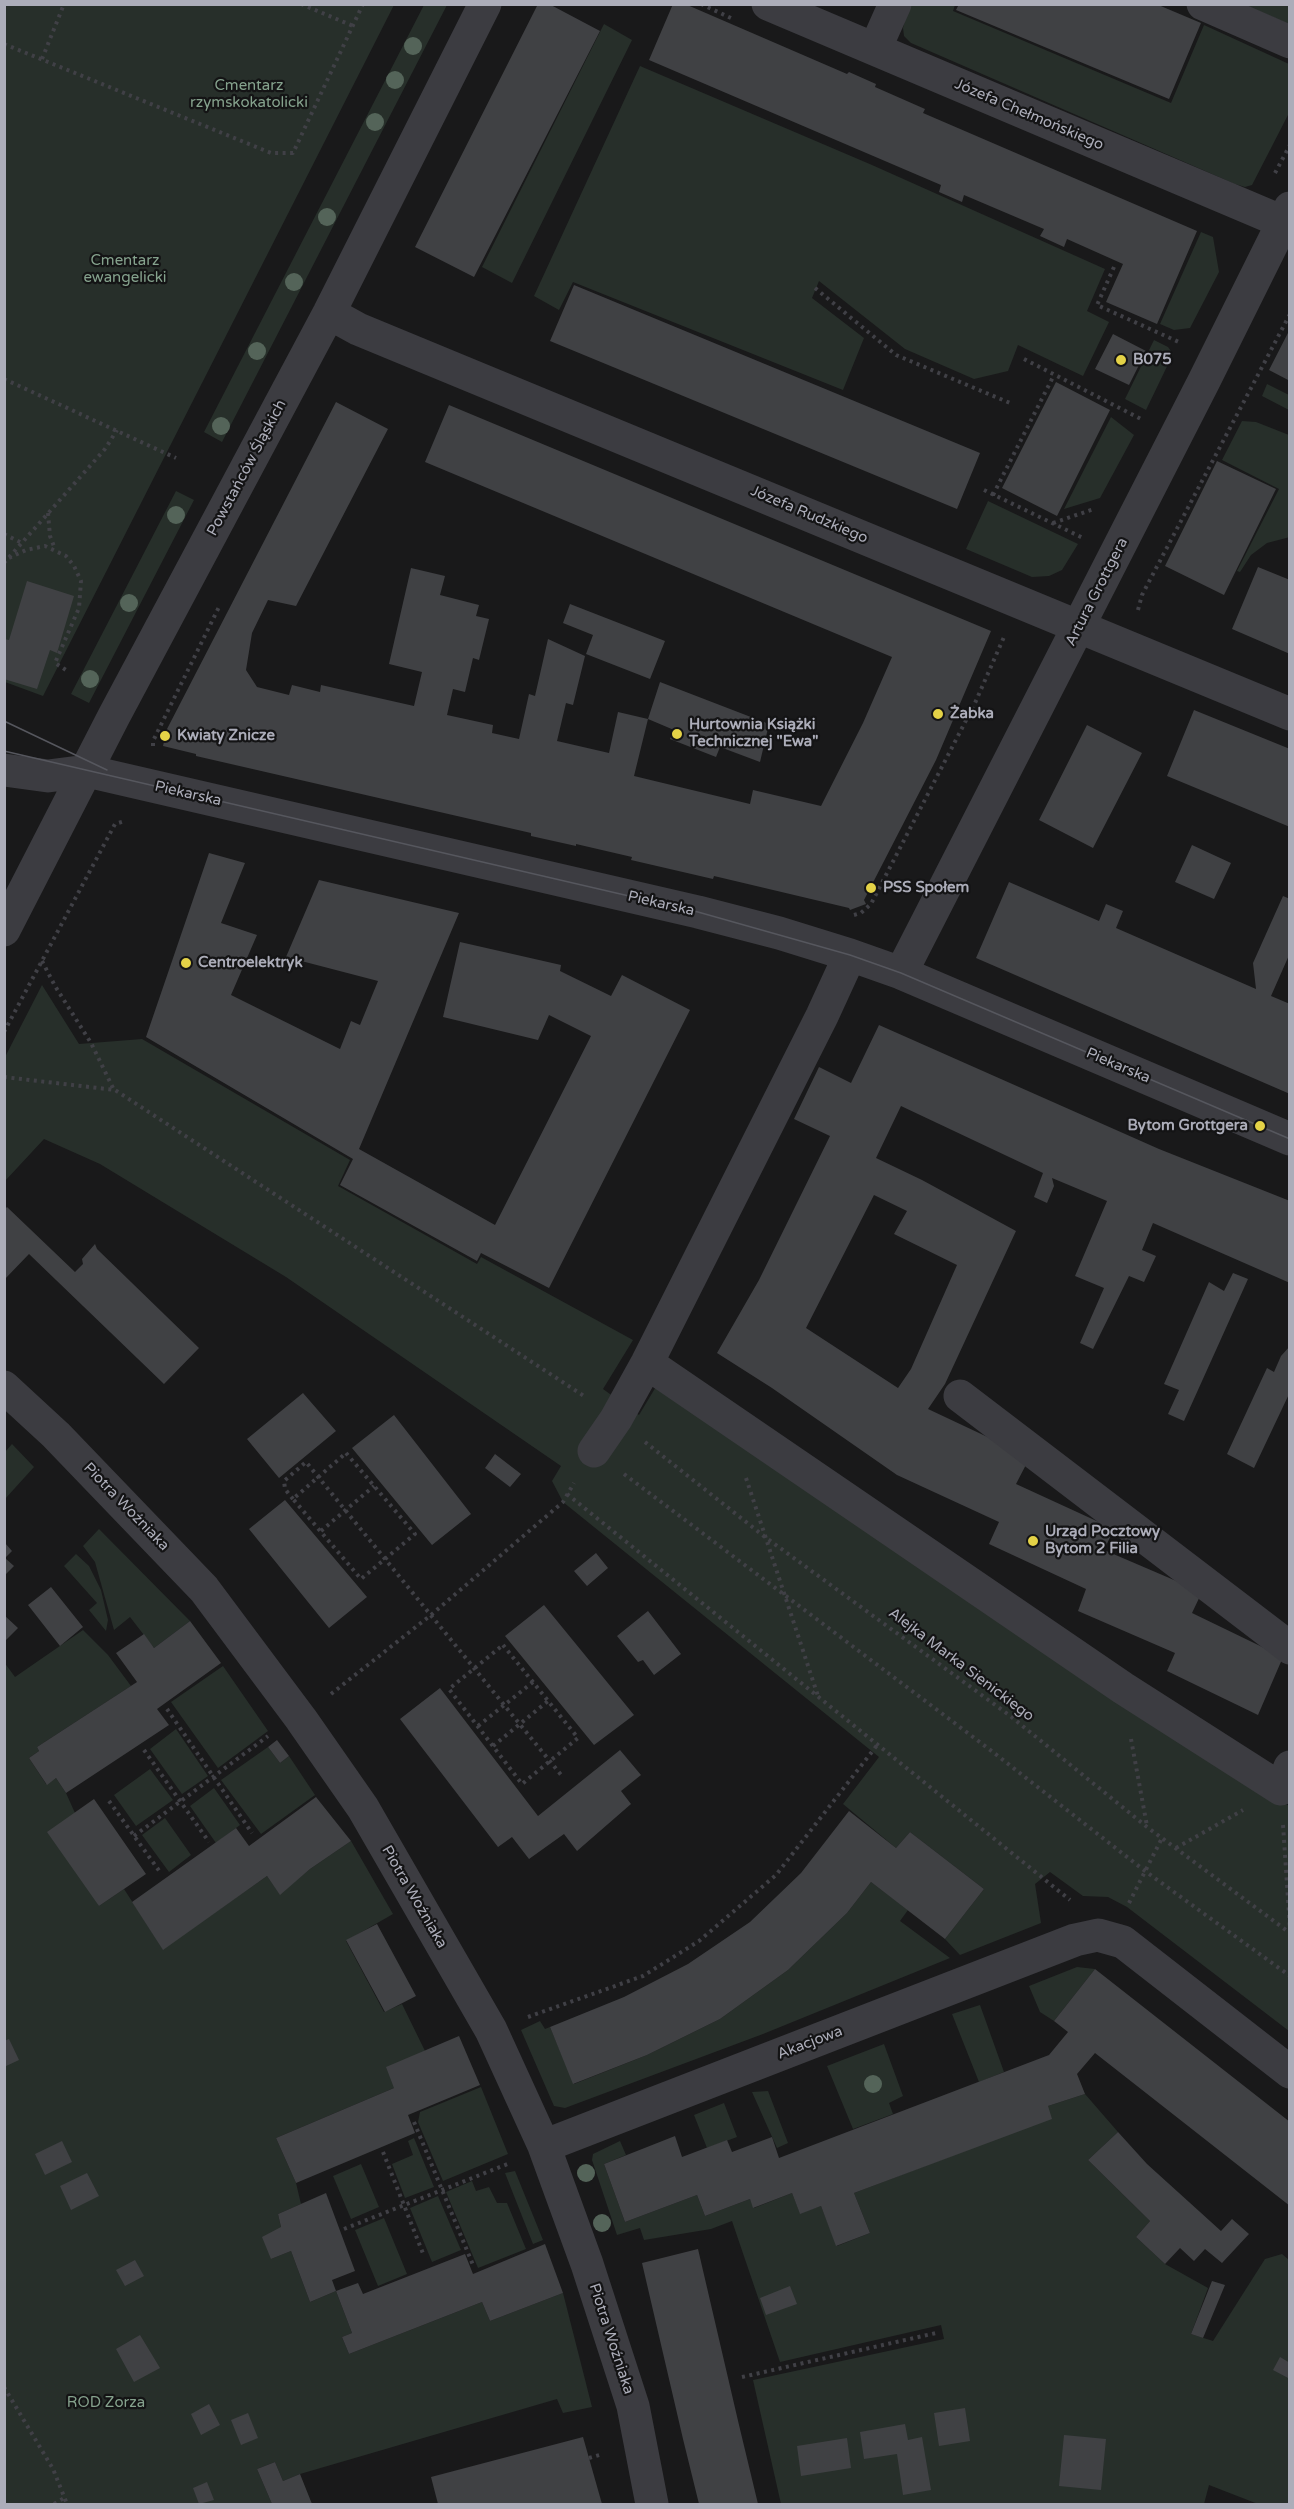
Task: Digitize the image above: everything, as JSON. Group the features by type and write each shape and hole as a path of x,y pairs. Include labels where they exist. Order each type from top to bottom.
{"street":[{"name":"Powstańców Śląskich","path":"4,930 114,716 329,313 485,4"},
{"name":"Józefa Chełmońskiego","path":"768,4 1287,219"},
{"path":"875,50 895,4"},
{"path":"1203,4 1290,42"},
{"name":"Artura Grottgera","path":"901,973 1287,219"},
{"name":"Józefa Rudzkiego","path":"329,313 358,329 1290,714"},
{"name":"Piekarska","path":"4,770 48,776 87,771 698,912 850,955 901,973 1290,1139"},
{"path":"594,1451 616,1419 647,1363 822,1016 850,955"},
{"path":"647,1363 1123,1688 1285,1778"},
{"name":"Piotra Woźniaka","path":"4,1387 56,1434 204,1589 363,1808 491,2030 530,2153 587,2264 633,2406 652,2505"},
{"path":"960,1396 1290,1648"},
{"name":"Akacjowa","path":"530,2153 1075,1941 1098,1935 1123,1942 1290,2072"}],"path":[{"path":"42,59 63,4"},
{"path":"301,4 353,26"},
{"path":"4,44 272,153 293,153 363,4"},
{"path":"701,4 734,19"},
{"path":"1114,267 1097,305 1187,346"},
{"path":"815,288 896,354 1010,403"},
{"path":"1137,616 1142,595 1290,314"},
{"path":"1024,359 1147,422"},
{"path":"993,495 1054,375"},
{"path":"4,379 176,458"},
{"path":"4,563 105,449 117,430"},
{"path":"984,490 1086,539"},
{"path":"1052,523 1104,505"},
{"path":"48,513 50,536 56,550"},
{"path":"1081,549 1090,531"},
{"path":"4,534 22,543"},
{"path":"9,558 26,550 45,546 66,556 74,566 81,581 80,608 56,663 66,670"},
{"path":"157,753 153,748 153,741 221,604"},
{"path":"851,916 861,913 871,904 975,703 1005,635"},
{"path":"4,1032 115,824 124,821 133,822"},
{"path":"42,961 91,1043 115,1090"},
{"path":"4,1077 115,1090 588,1399 591,1393"},
{"name":"Alejka Marka Sienickiego","path":"616,1419 765,1537 1009,1715 1147,1827 1290,1931"},
{"path":"328,1696 431,1615 563,1502 594,1451 989,1749 1145,1871 1290,1976"},
{"path":"293,1498 319,1477 346,1453 415,1534 386,1559 360,1579 285,1490 284,1481 306,1462 319,1477 386,1559 562,1776"},
{"path":"744,1472 819,1696"},
{"path":"321,1531 374,1486"},
{"path":"567,1494 1077,1905"},
{"path":"503,1645 578,1738 522,1784 449,1689 474,1668 503,1645"},
{"path":"478,1726 532,1682"},
{"path":"1123,1688 1147,1827"},
{"path":"493,1746 548,1701"},
{"path":"167,1709 252,1833"},
{"path":"134,1836 269,1736"},
{"path":"521,2019 643,1976 699,1941 776,1875 878,1744"},
{"path":"144,1750 210,1842"},
{"path":"1176,1848 1285,1778"},
{"path":"1285,1778 1290,1931"},
{"path":"109,1801 160,1872"},
{"path":"1127,1907 1162,1838"},
{"path":"414,2122 472,2265"},
{"path":"383,2152 424,2256"},
{"path":"344,2229 530,2153"},
{"path":"742,2378 936,2333"},
{"path":"4,2387 53,2469 66,2505"},
{"path":"590,2458 609,2452"},
{"path":"54,2505 64,2498"}],"green space":[{"name":"Cmentarz ewangelicki","path":"5,5 394,5 43,696 5,682"},
{"path":"424,5 447,5 222,442 204,432"},
{"path":"909,5 955,5 953,11 1171,103 1204,25 1289,64 1289,113 1252,185 1245,187 911,43 904,36 903,28"},
{"path":"1245,5 1289,5 1289,24"},
{"path":"604,24 632,40 512,283 482,267"},
{"path":"640,66 872,165 1105,269 1087,311 1109,322 1083,376 1018,345 1008,371 974,379 905,349 819,281 812,298 864,338 843,390 573,282 559,310 534,296"},
{"path":"1201,232 1213,237 1219,272 1190,328 1174,330 1160,324"},
{"path":"1154,340 1168,347 1173,354 1146,410 1125,399"},
{"path":"1267,384 1289,395 1289,410 1262,396"},
{"path":"1111,417 1134,435 1100,498 1064,509"},
{"path":"1242,421 1256,422 1289,435 1290,537 1267,543 1251,555 1240,572 1237,571 1279,489 1222,460"},
{"path":"176,491 194,500 89,703 71,694"},
{"path":"988,501 1078,544 1062,570 1049,576 1032,577 966,549"},
{"path":"42,985 79,1044 142,1039 350,1160 338,1186 477,1264 481,1257 633,1340 603,1389 639,1415 657,1385 1289,1806 1289,2031 1127,1907 1108,1897 1083,1896 1050,1872 1035,1884 1041,1923 960,1955 945,1939 984,1889 910,1832 896,1848 843,1804 879,1757 563,1502 552,1481 561,1466 286,1277 100,1164 44,1139 5,1181 4,1059"},
{"path":"12,1444 34,1467 5,1499 5,1452"},
{"path":"99,1529 190,1621 154,1648 130,1617 114,1630 95,1562 83,1546"},
{"path":"76,1554 89,1566 101,1590 108,1620 106,1631 89,1610 97,1603 64,1566"},
{"name":"ROD Zorza","path":"83,1630 108,1655 131,1686 37,1747 39,1751 29,1758 46,1784 56,1778 66,1793 75,1813 99,1906 124,1889 163,1949 267,1876 280,1894 310,1869 351,1841 393,1914 346,1941 384,2012 402,2004 425,2051 394,2088 276,2138 296,2183 301,2204 278,2214 281,2227 271,2259 291,2251 310,2302 336,2291 352,2333 342,2337 349,2354 482,2302 490,2321 563,2293 592,2407 563,2413 557,2399 300,2474 283,2481 275,2462 257,2469 272,2504 5,2504 4,1662 15,1677"},
{"path":"223,1666 268,1731 218,1768 171,1702"},
{"path":"176,1729 208,1776 182,1794 150,1749"},
{"path":"268,1747 280,1763 289,1756 315,1795 261,1834 221,1780"},
{"path":"150,1769 173,1800 136,1826 114,1795"},
{"path":"214,1788 240,1825 216,1843 190,1806"},
{"path":"165,1818 191,1855 169,1872 142,1835"},
{"path":"871,1882 908,1910 900,1921 950,1958 763,2034 565,2108 554,2106 521,2030 540,2021 545,2029 550,2027 574,2084 647,2055 720,2019 788,1970 847,1913"},
{"path":"1077,1967 1095,1969 1054,2021 1040,2012 1029,1986"},
{"path":"980,2005 1004,2072 979,2082 952,2014"},
{"path":"884,2044 903,2096 889,2103 893,2114 853,2129 827,2066"},
{"path":"481,2087 508,2154 443,2181 418,2122 420,2112"},
{"path":"768,2091 788,2143 777,2148 752,2092"},
{"path":"1085,2094 1118,2132 1088,2160 1150,2221 1136,2237 1165,2264 1208,2288 1191,2334 1213,2341 1265,2259 1282,2254 1289,2260 1289,2504 1258,2504 1209,2485 1204,2504 781,2504 753,2380 944,2339 941,2325 780,2362 732,2221 711,2229 644,2240 640,2228 617,2235 592,2160 593,2154 620,2141 626,2155 604,2164 625,2222 697,2195 705,2216 750,2199 754,2208 792,2193 800,2213 821,2206 837,2246 870,2233 854,2193 1009,2134 1048,2106"},
{"path":"724,2103 737,2137 707,2148 694,2115"},
{"path":"414,2138 434,2187 405,2198 392,2164 413,2155 408,2141"},
{"path":"361,2164 379,2207 351,2219 333,2176"},
{"path":"515,2171 543,2240 533,2244 505,2173"},
{"path":"472,2181 476,2191 489,2187 497,2203 507,2203 526,2249 478,2268 446,2192"},
{"path":"438,2196 461,2250 432,2262 410,2208"},
{"path":"384,2218 407,2274 378,2286 355,2230"}],"building":[{"path":"538,4 549,4 600,31 474,277 415,247"},
{"path":"673,4 685,4 847,74 849,72 876,84 875,87 925,109 923,113 1197,231 1157,324 1106,302 1123,264 1067,239 1064,247 1040,236 1044,229 964,195 962,202 939,192 941,185 649,60"},
{"path":"959,4 1156,4 1201,23 1169,99 956,10"},
{"path":"574,285 980,453 957,509 550,341"},
{"path":"1290,329 1290,381 1269,370"},
{"name":"B075","path":"1113,334 1146,351 1129,385 1095,369"},
{"path":"1056,382 1110,410 1057,516 1002,488"},
{"path":"336,402 388,429 296,606 268,600 252,633 246,670 257,687 289,695 292,685 320,692 321,685 414,706 422,672 389,664 411,568 445,576 440,595 479,605 476,616 489,619 479,660 473,658 465,692 453,689 447,715 493,725 492,733 519,739 529,694 535,696 548,639 585,656 573,705 566,703 557,741 609,753 618,712 648,719 634,776 750,804 753,790 821,806 863,723 892,657 425,462 449,405 991,631 936,760 864,900 866,904 850,910 714,876 713,879 631,860 632,857 531,836 531,833 196,756 196,754 163,746 167,729"},
{"path":"1217,461 1276,489 1224,595 1165,566"},
{"path":"1258,567 1290,580 1290,654 1232,629"},
{"path":"27,581 74,596 57,653 50,650 37,689 4,679 4,639 9,640"},
{"path":"570,604 665,641 650,679 586,654 593,635 563,623"},
{"path":"660,682 769,724 760,762 720,747 716,757 670,739 674,730 648,719"},
{"path":"1194,710 1290,749 1290,827 1167,776"},
{"path":"1087,725 1142,753 1093,848 1039,820"},
{"path":"1192,845 1231,863 1214,899 1175,882"},
{"path":"209,853 245,863 221,923 257,935 231,995 340,1049 351,1021 360,1025 378,981 286,957 319,880 459,913 359,1149 495,1225 591,1036 549,1015 538,1040 443,1017 460,942 561,965 560,971 611,996 622,975 690,1010 549,1288 481,1253 477,1261 340,1185 353,1159 146,1037"},
{"path":"1009,882 1099,921 1106,904 1123,911 1116,928 1256,989 1253,963 1283,896 1290,899 1290,953 1271,996 1290,1004 1290,1094 976,958"},
{"path":"879,1025 1159,1149 1290,1201 1290,1283 1153,1223 1142,1250 1156,1256 1144,1282 1129,1276 1093,1349 1080,1343 1104,1288 1075,1276 1107,1201 1052,1178 1054,1186 1047,1203 1034,1197 1043,1173 901,1106 876,1158 1016,1231 945,1384 928,1409 1030,1457 1016,1484 1114,1529 1104,1550 1202,1592 1192,1613 1283,1657 1258,1715 1167,1671 1175,1653 1078,1611 1086,1589 989,1544 999,1522 897,1475 772,1388 717,1353 759,1280 830,1136 794,1119 819,1067 851,1083","holes":["874,1195 907,1211 894,1234 957,1265 911,1369 898,1388 806,1328"]},
{"path":"7,1207 75,1272 83,1264 82,1259 95,1244 97,1249 199,1348 164,1384 29,1254 4,1280 4,1210"},
{"path":"1233,1273 1248,1279 1184,1421 1168,1414 1179,1390 1164,1384 1209,1282 1224,1291"},
{"path":"1290,1346 1290,1392 1254,1468 1227,1454 1267,1368 1274,1372 1281,1356"},
{"path":"303,1393 336,1431 279,1478 247,1439"},
{"path":"394,1415 471,1514 432,1545 352,1448"},
{"path":"495,1454 521,1474 510,1487 485,1468"},
{"path":"285,1500 367,1597 329,1628 249,1529"},
{"path":"5,1543 12,1551 5,1558 14,1566 4,1576"},
{"path":"596,1553 608,1568 587,1586 574,1571"},
{"path":"51,1587 83,1627 60,1646 28,1605"},
{"path":"544,1605 634,1715 594,1745 505,1636"},
{"path":"648,1611 681,1654 654,1675 643,1660 638,1662 617,1636"},
{"path":"4,1615 18,1628 4,1642"},
{"path":"190,1621 221,1663 157,1709 169,1725 66,1793 56,1778 47,1785 29,1758 39,1751 37,1747 137,1682 116,1653 144,1634 154,1648"},
{"path":"440,1688 538,1816 620,1750 641,1775 621,1791 631,1804 577,1851 564,1834 529,1859 512,1837 498,1847 400,1719"},
{"path":"277,1740 289,1756 280,1763 268,1747"},
{"path":"316,1797 351,1841 310,1869 280,1895 267,1876 163,1950 132,1902 236,1828 249,1846"},
{"path":"94,1799 146,1874 99,1906 47,1832"},
{"path":"849,1811 896,1848 910,1832 984,1889 945,1939 871,1882 847,1913 788,1970 720,2019 647,2055 573,2084 550,2027 624,1997 688,1964 750,1922 801,1873"},
{"path":"377,1924 416,1996 385,2012 346,1940"},
{"path":"1095,1969 1290,2122 1290,2206 1095,2053 1077,2074 1085,2094 1048,2106 1052,2119 854,2193 870,2233 836,2246 821,2206 800,2214 792,2193 753,2208 750,2199 705,2216 697,2195 625,2222 604,2164 675,2136 682,2157 727,2140 732,2152 772,2137 779,2158 1049,2055 1068,2032 1054,2021"},
{"path":"459,2036 480,2085 408,2115 415,2133 296,2183 276,2138 394,2088 386,2067"},
{"path":"9,2039 19,2060 4,2067 4,2041"},
{"path":"1118,2132 1147,2164 1221,2231 1232,2219 1249,2234 1222,2263 1205,2249 1194,2261 1180,2248 1165,2264 1136,2237 1150,2221 1088,2160"},
{"path":"62,2141 72,2162 45,2175 35,2154"},
{"path":"87,2173 99,2196 71,2210 60,2186"},
{"path":"326,2193 355,2271 332,2280 336,2291 310,2302 291,2251 271,2259 262,2237 281,2227 278,2214"},
{"path":"545,2244 563,2293 490,2321 482,2302 349,2354 342,2337 352,2333 336,2291 358,2283 363,2294 465,2254 473,2274"},
{"path":"698,2249 758,2504 699,2504 683,2439 642,2263"},
{"path":"135,2260 144,2276 125,2286 116,2270"},
{"path":"1212,2281 1225,2285 1203,2338 1191,2334"},
{"path":"790,2286 797,2304 766,2315 760,2298"},
{"path":"140,2335 160,2368 134,2382 116,2349"},
{"path":"1280,2357 1290,2363 1290,2379 1273,2370"},
{"path":"209,2404 220,2425 201,2435 191,2414"},
{"path":"965,2408 970,2441 939,2446 934,2413"},
{"path":"248,2413 258,2438 241,2445 231,2420"},
{"path":"905,2424 908,2440 922,2437 931,2490 903,2495 897,2454 864,2459 860,2432"},
{"path":"1064,2435 1106,2439 1101,2490 1059,2486"},
{"path":"583,2437 602,2504 438,2504 431,2477"},
{"path":"847,2438 851,2468 801,2476 797,2446"},
{"path":"275,2462 283,2481 300,2474 312,2504 272,2504 257,2469"},
{"path":"207,2482 214,2500 199,2504 193,2488"}],"tram line":[{"path":"4,721 107,770"},
{"path":"4,751 698,912 850,955 901,973 1290,1139"}],"place":[{"name":"B075","path":"1121,360"},
{"name":"Żabka","path":"938,714"},
{"name":"Hurtownia Książki Technicznej \"Ewa\"","path":"677,734"},
{"name":"Kwiaty Znicze","path":"165,736"},
{"name":"PSS Społem","path":"871,888"},
{"name":"Centroelektryk","path":"186,963"},
{"name":"Bytom Grottgera","path":"1260,1126"},
{"name":"Urząd Pocztowy Bytom 2 Filia","path":"1033,1541"}],"park label":[{"name":"Cmentarz rzymskokatolicki","path":"249,94"}]}
